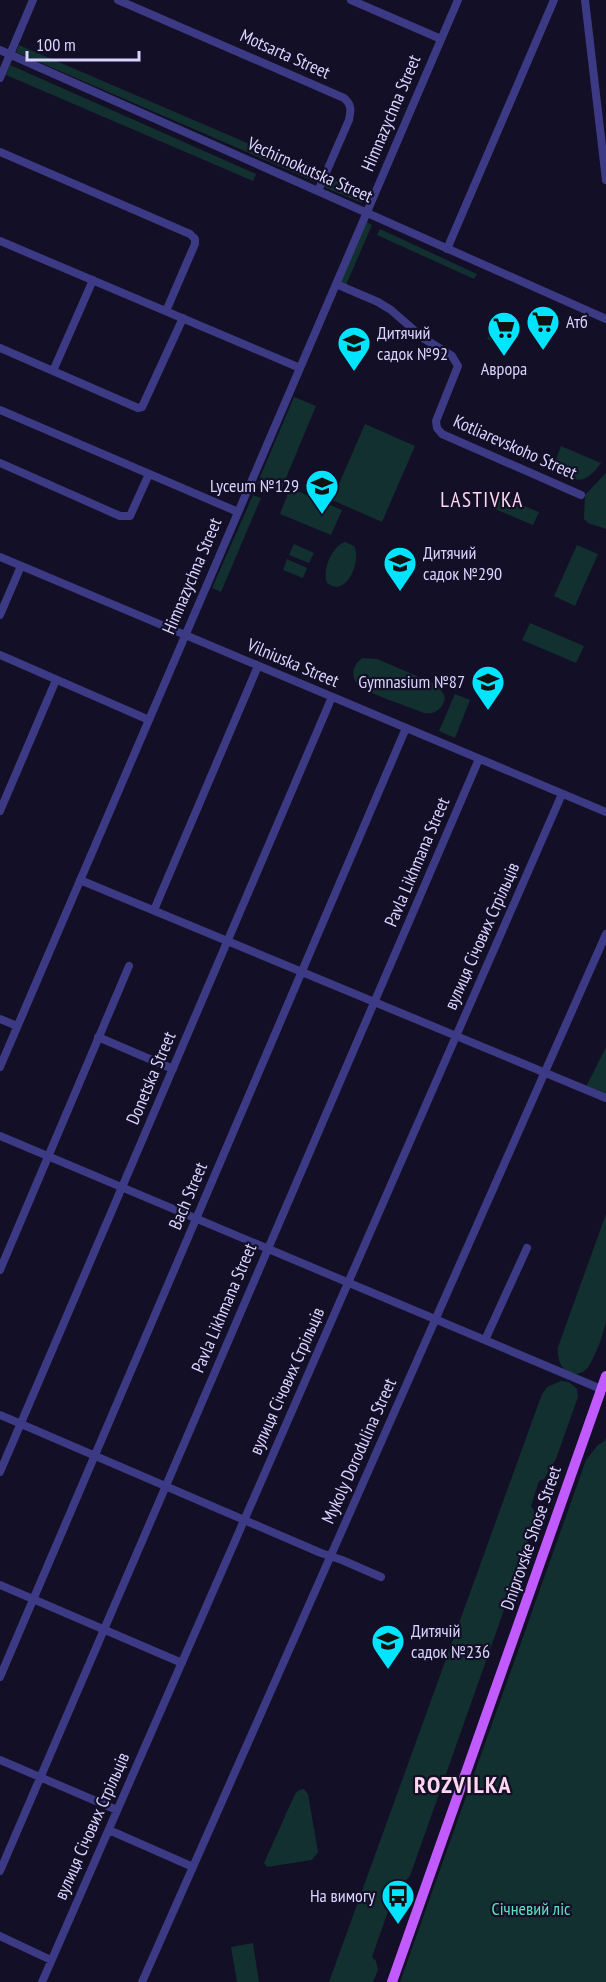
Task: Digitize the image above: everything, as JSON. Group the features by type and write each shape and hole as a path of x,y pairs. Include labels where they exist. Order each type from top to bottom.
{"main road":[{"name":"Dniprovske Shose Street","path":"392,1982 606,1376"}],"street":[{"path":"0,78 33,0"},
{"name":"Motsarta Street","path":"118,0 349,102 351,112 349,120 318,191"},
{"path":"351,0 441,39"},
{"name":"Himnazychna Street","path":"0,1067 458,0"},
{"path":"447,249 554,0"},
{"path":"585,0 606,180"},
{"name":"Vechirnokutska Street","path":"0,50 606,319"},
{"path":"0,152 180,230 195,239 195,244 166,311"},
{"path":"0,241 300,368"},
{"path":"53,371 93,280"},
{"name":"Kotliarevskoho Street","path":"336,284 391,310 423,338 452,356 458,366 436,421 437,428 442,434 581,495"},
{"path":"0,348 142,407 183,318"},
{"path":"0,410 238,512"},
{"path":"0,463 120,516 130,516 149,474"},
{"name":"Vilniuska Street","path":"0,558 606,812"},
{"path":"0,615 21,566"},
{"path":"0,655 149,720"},
{"path":"154,910 258,666"},
{"path":"0,811 56,680"},
{"name":"Donetska Street","path":"0,1472 332,697"},
{"name":"Bach Street","path":"0,1677 406,728"},
{"name":"Pavla Likhmana Street","path":"0,1871 479,759"},
{"name":"вулиця Січових Стрільців","path":"42,1982 562,794"},
{"path":"80,880 606,1098"},
{"name":"Mykoly Dorodulina Street","path":"142,1982 606,934"},
{"path":"0,1270 129,966"},
{"path":"0,1019 17,1026"},
{"path":"98,1037 173,1069"},
{"path":"0,1136 602,1389"},
{"path":"485,1340 527,1248"},
{"path":"0,1415 381,1577"},
{"path":"0,1585 182,1663"},
{"path":"0,1760 117,1810"},
{"path":"109,1830 193,1867"},
{"path":"0,1936 51,1960"}],"green space":[{"path":"19,45 322,175 318,183 16,52"},
{"path":"10,65 256,174 253,181 6,75"},
{"path":"328,177 366,194 362,203 324,187"},
{"path":"366,222 372,225 346,285 340,283"},
{"path":"380,229 477,274 474,279 377,235"},
{"path":"496,319 513,326 504,346 487,339"},
{"path":"294,397 316,406 281,490 268,484 266,487 257,484"},
{"path":"365,424 415,446 382,522 332,500"},
{"path":"561,446 601,463 590,476 584,479 567,477 552,470"},
{"path":"606,473 606,529 588,523 584,519 585,495"},
{"path":"290,488 342,510 331,535 280,514"},
{"path":"253,495 261,498 221,592 212,588"},
{"path":"500,496 539,512 533,525 495,509"},
{"path":"345,542 354,546 356,560 346,582 334,587 327,583 327,565 332,553"},
{"path":"294,544 314,553 309,563 289,555"},
{"path":"577,545 598,554 575,606 554,596"},
{"path":"287,559 307,568 303,578 283,570"},
{"path":"530,623 584,646 576,663 522,640"},
{"path":"362,658 377,659 438,685 445,697 443,704 435,712 424,713 364,689 356,683 353,675 354,668"},
{"path":"455,694 470,700 455,738 439,731"},
{"path":"606,1047 606,1098 585,1089"},
{"path":"606,1214 606,1320 600,1342 590,1364 586,1370 575,1374 564,1369 560,1363 558,1347"},
{"path":"561,1381 569,1382 577,1389 578,1397 556,1459 544,1479 539,1481 531,1506 534,1510 534,1525 410,1876 398,1883 372,1957 376,1961 378,1970 373,1982 329,1982 542,1394 547,1387"},
{"name":"Січневий ліс","path":"606,1437 606,1982 400,1982 586,1460 598,1445 605,1441"},
{"path":"304,1789 308,1794 318,1852 312,1860 267,1867 264,1863 295,1794"},
{"path":"253,1943 259,1982 237,1982 231,1947"}],"place":[{"name":"Атб","path":"543,351"},
{"name":"Аврора","path":"504,357"},
{"name":"Дитячий садок №92","path":"354,372"},
{"name":"Lyceum №129","path":"322,515"},
{"name":"Дитячий садок №290","path":"400,592"},
{"name":"Gymnasium №87","path":"488,711"},
{"name":"Дитячій садок №236","path":"388,1670"},
{"name":"На вимогу","path":"398,1925"}],"district":[{"name":"LASTIVKA","path":"482,500"},
{"name":"ROZVILKA","path":"463,1785"}]}
